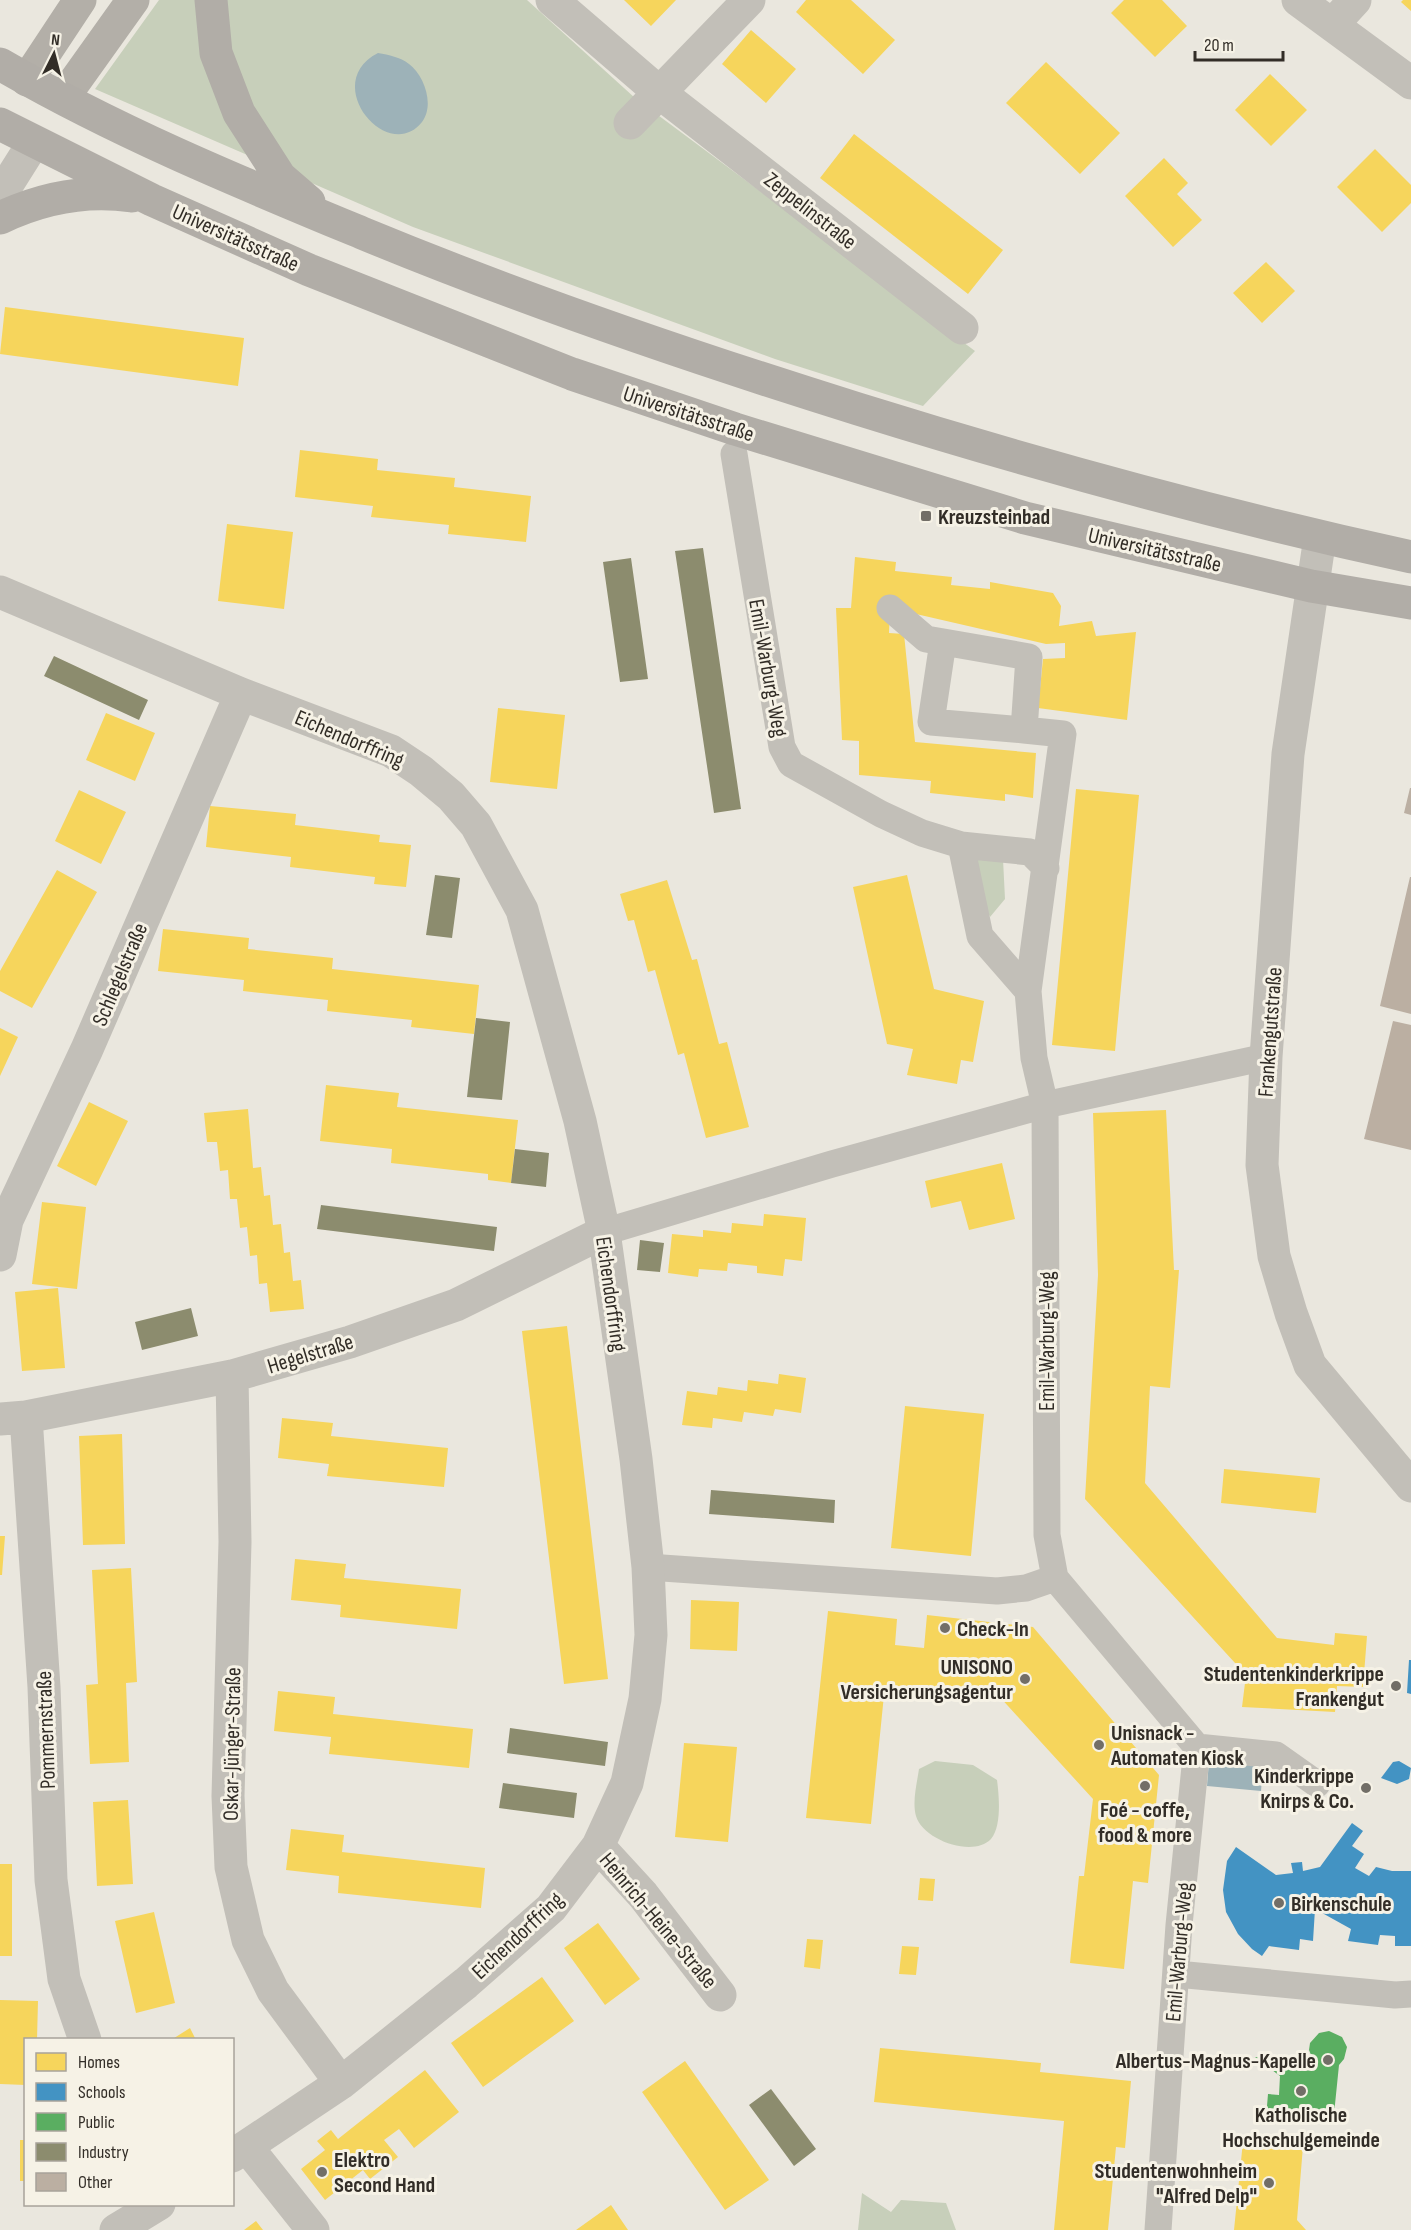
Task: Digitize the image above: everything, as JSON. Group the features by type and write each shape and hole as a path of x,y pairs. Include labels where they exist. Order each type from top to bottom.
{"main road":[{"path":"0,117 13,72 80,0"},
{"path":"34,142 133,0"},
{"path":"211,0 216,54 239,112 280,177 329,219"},
{"path":"13,72 206,166 449,269 747,374 1023,460 1320,537 1411,557"},
{"name":"Universitätsstraße","path":"0,124 152,200 309,270 572,374 735,429 1026,518 1311,586 1411,603"},
{"path":"0,218 23,207 79,193 112,194 152,200"}],"street":[{"name":"Zeppelinstraße","path":"552,0 660,93 962,328"},
{"path":"630,123 749,0"},
{"path":"1298,0 1411,83"},
{"path":"1333,24 1355,0"},
{"path":"0,196 34,142"},
{"name":"Emil-Warburg-Weg","path":"734,454 782,747 791,764 881,814 922,833 961,845 1030,852 1046,868 1028,991 1034,1058 1045,1104 1047,1535 1055,1578 1197,1747 1158,2230"},
{"name":"Frankengutstraße","path":"1320,537 1288,754 1266,1057 1262,1165 1274,1256 1310,1365 1411,1486"},
{"name":"Eichendorffring","path":"0,592 241,694 391,751 421,771 451,796 476,825 522,910 580,1121 604,1232 636,1459 648,1567 651,1635 645,1699 627,1783 598,1846 552,1908 466,1983 341,2083 240,2152 313,2230"},
{"path":"890,608 926,639 1029,657 1024,730"},
{"path":"943,642 931,722 1063,734 1046,868"},
{"name":"Schlegelstraße","path":"0,1255 7,1220 87,1049 241,694"},
{"path":"961,845 980,936 1028,991"},
{"path":"604,1232 1045,1104 1266,1057"},
{"name":"Hegelstraße","path":"13,1418 232,1376 350,1342 456,1305 604,1232"},
{"name":"Oskar-Jünger-Straße","path":"232,1376 235,1542 228,1796 231,1867 248,1940 273,1991 341,2083"},
{"name":"Pommernstraße","path":"13,1418 44,1687 51,1880 64,1979 84,2038"},
{"path":"648,1567 997,1591 1026,1588 1055,1578"},
{"path":"1197,1747 1276,1755 1317,1784"},
{"name":"Heinrich-Heine-Straße","path":"598,1846 643,1895 720,1995"},
{"path":"1177,1974 1395,1995 1411,1994"},
{"path":"116,2230 157,2206"}],"green space":[{"path":"159,0 527,0 635,98 975,351 923,406 775,359 413,227 95,89"},
{"path":"974,859 1003,859 1005,899 990,917 981,895"},
{"path":"935,1761 973,1765 997,1780 999,1810 997,1826 991,1839 973,1847 949,1844 938,1839 920,1825 914,1805 919,1769"},
{"path":"862,2193 891,2212 901,2200 946,2203 956,2230 858,2230"}],"water":[{"path":"378,53 406,62 419,75 426,91 428,107 426,115 422,122 408,133 392,134 378,127 365,115 357,99 355,82 362,66"},
{"path":"1209,1761 1263,1765 1261,1791 1207,1786"}],"building: Homes":[{"path":"624,0 676,0 651,26"},
{"path":"806,0 851,0 895,40 863,74 796,12"},
{"path":"1124,0 1162,0 1187,26 1155,57 1111,13"},
{"path":"1411,0 1411,11 1401,2"},
{"path":"751,30 796,69 766,103 722,64"},
{"path":"1046,62 1120,133 1080,174 1006,103"},
{"path":"1270,74 1307,110 1271,146 1235,110"},
{"path":"854,134 1003,250 968,294 820,178"},
{"path":"1375,149 1411,185 1411,203 1382,232 1337,187"},
{"path":"1164,158 1188,183 1177,194 1202,220 1173,247 1125,196"},
{"path":"1266,262 1295,291 1262,323 1233,293"},
{"path":"5,307 244,338 238,386 0,354"},
{"path":"300,450 378,459 377,470 455,478 454,487 531,496 526,542 448,534 449,525 371,517 373,506 295,497"},
{"path":"227,524 293,532 284,609 218,601"},
{"path":"855,557 896,562 895,571 952,577 951,585 990,589 990,582 1053,593 1061,606 1059,626 1092,621 1096,636 1136,632 1127,720 1038,708 1043,659 1065,658 1065,643 1046,644 890,608 889,633 904,634 915,742 1036,753 1033,798 1005,794 1005,801 930,793 931,781 859,775 859,741 842,740 836,608 851,608"},
{"path":"498,708 565,715 557,789 490,782"},
{"path":"106,713 155,733 135,781 86,760"},
{"path":"1076,789 1139,795 1115,1051 1052,1045"},
{"path":"79,790 126,812 101,864 55,841"},
{"path":"210,806 296,814 295,825 380,835 379,842 411,845 406,887 374,884 375,877 290,867 291,857 206,847"},
{"path":"57,870 97,892 32,1008 0,991 0,971"},
{"path":"907,875 934,989 984,1001 973,1062 961,1060 957,1084 907,1075 913,1049 887,1044 853,887"},
{"path":"667,880 692,960 697,959 719,1044 727,1042 749,1127 706,1138 684,1053 678,1055 655,970 648,972 634,920 628,921 620,894"},
{"path":"163,929 249,938 248,949 333,958 332,969 479,985 474,1034 411,1027 412,1020 327,1011 328,1000 243,991 244,980 158,971"},
{"path":"0,1028 18,1037 0,1076"},
{"path":"326,1085 399,1093 397,1107 518,1120 511,1183 488,1180 488,1174 391,1163 392,1149 320,1141"},
{"path":"89,1102 128,1121 96,1186 57,1166"},
{"path":"248,1109 253,1168 261,1167 264,1196 270,1195 273,1225 281,1224 284,1253 290,1252 293,1281 301,1280 304,1309 270,1312 267,1283 259,1284 257,1255 250,1256 247,1227 240,1228 237,1199 230,1199 228,1170 220,1171 217,1142 207,1142 204,1113"},
{"path":"1166,1110 1174,1270 1179,1270 1170,1388 1150,1386 1145,1483 1277,1638 1334,1645 1335,1633 1367,1636 1363,1687 1337,1686 1335,1712 1242,1707 1246,1675 1085,1499 1098,1275 1093,1113"},
{"path":"1002,1163 1015,1219 969,1230 961,1201 931,1208 925,1181"},
{"path":"42,1202 86,1207 77,1289 32,1284"},
{"path":"764,1214 806,1218 802,1261 785,1259 783,1276 757,1273 757,1266 728,1263 727,1271 699,1269 698,1277 668,1273 672,1234 703,1237 703,1230 731,1233 732,1223 763,1226"},
{"path":"58,1288 65,1368 22,1371 15,1292"},
{"path":"567,1326 608,1679 564,1684 522,1331"},
{"path":"779,1374 806,1378 801,1413 775,1409 773,1416 744,1412 742,1422 713,1418 712,1428 682,1425 687,1391 717,1395 718,1387 747,1391 748,1380 778,1384"},
{"path":"905,1406 984,1414 971,1556 891,1548"},
{"path":"282,1418 333,1423 331,1436 448,1448 444,1487 327,1476 329,1464 278,1458"},
{"path":"122,1434 125,1544 83,1545 79,1436"},
{"path":"1224,1469 1320,1478 1316,1513 1221,1503"},
{"path":"0,1536 5,1536 2,1575 0,1575"},
{"path":"295,1559 346,1564 344,1578 461,1589 457,1629 340,1617 341,1605 291,1600"},
{"path":"131,1568 137,1682 126,1683 129,1762 90,1764 86,1685 98,1684 92,1570"},
{"path":"691,1600 739,1602 737,1651 690,1649"},
{"path":"828,1611 897,1619 895,1645 924,1648 927,1615 1033,1627 1159,1775 1148,1883 1133,1881 1124,1969 1070,1963 1079,1876 1084,1876 1093,1799 998,1695 885,1685 871,1824 806,1818"},
{"path":"278,1691 335,1697 333,1714 473,1729 469,1768 329,1754 331,1737 274,1731"},
{"path":"684,1743 737,1747 728,1842 675,1837"},
{"path":"128,1800 133,1884 97,1886 93,1802"},
{"path":"291,1829 344,1835 342,1852 485,1868 481,1908 338,1893 339,1876 286,1870"},
{"path":"0,1864 12,1864 12,1956 0,1956"},
{"path":"920,1878 935,1879 933,1901 918,1900"},
{"path":"154,1912 175,2003 136,2013 115,1921"},
{"path":"598,1923 640,1979 605,2005 564,1948"},
{"path":"807,1939 823,1940 820,1969 804,1967"},
{"path":"902,1946 919,1947 916,1975 899,1974"},
{"path":"542,1977 574,2021 483,2087 451,2043"},
{"path":"0,2000 38,2001 37,2038 24,2038 24,2085 0,2084"},
{"path":"190,2028 195,2038 174,2038"},
{"path":"880,2048 1041,2063 1040,2072 1131,2081 1125,2148 1116,2147 1108,2230 1054,2230 1064,2121 874,2102"},
{"path":"685,2061 769,2180 725,2210 642,2092"},
{"path":"425,2070 459,2112 414,2148 399,2129 384,2140 398,2157 370,2179 363,2170 325,2200 301,2169 325,2150 317,2141 331,2130 338,2139"},
{"path":"20,2140 24,2140 24,2181 20,2181"},
{"name":"Studentenwohnheim \"Alfred Delp\"","path":"1243,2141 1303,2146 1297,2220 1306,2230 1234,2230"},
{"path":"611,2205 628,2230 576,2230"},
{"path":"256,2221 263,2230 244,2230"}],"building: Schools":[{"path":"1409,1660 1411,1660 1411,1694 1407,1693"},
{"path":"1399,1761 1411,1768 1409,1779 1397,1784 1381,1778 1393,1762"},
{"path":"1352,1823 1363,1831 1352,1846 1364,1854 1355,1868 1369,1876 1376,1867 1392,1871 1411,1871 1411,1946 1395,1946 1395,1936 1380,1935 1378,1945 1348,1941 1351,1929 1315,1909 1313,1941 1300,1939 1299,1950 1269,1946 1262,1956 1252,1949 1238,1934 1226,1912 1223,1890 1227,1861 1236,1847 1276,1875 1293,1873 1291,1863 1302,1862 1303,1871 1320,1867"}],"building: Public":[{"name":"Katholische Hochschulgemeinde","path":"1329,2031 1342,2037 1347,2047 1344,2059 1339,2065 1333,2124 1266,2118 1268,2094 1279,2095 1280,2076 1255,2057 1314,2062 1309,2050 1310,2043 1319,2033"}],"building: Industry":[{"path":"703,548 741,809 714,813 675,551"},
{"path":"631,558 648,679 620,682 603,562"},
{"path":"54,656 148,700 139,720 44,676"},
{"path":"435,875 460,878 452,938 426,935"},
{"path":"476,1018 510,1022 502,1100 467,1097"},
{"path":"515,1149 549,1153 546,1187 511,1183"},
{"path":"321,1205 497,1227 494,1251 317,1229"},
{"path":"640,1240 664,1243 660,1272 637,1270"},
{"path":"191,1308 198,1336 142,1350 135,1322"},
{"path":"711,1490 835,1500 834,1523 709,1514"},
{"path":"510,1728 608,1742 605,1766 507,1753"},
{"path":"503,1783 577,1793 574,1818 499,1808"},
{"path":"771,2089 816,2149 794,2166 749,2105"}],"building: Other":[{"path":"1411,788 1411,815 1404,813"},
{"path":"1411,877 1411,1014 1380,1006"},
{"path":"1393,1021 1411,1025 1411,1150 1364,1139"}],"place":[{"name":"Kreuzsteinbad","path":"926,516"},
{"name":"Check-In","path":"945,1628"},
{"name":"UNISONO Versicherungsagentur","path":"1025,1679"},
{"name":"Studentenkinderkrippe Frankengut","path":"1396,1686"},
{"name":"Unisnack - Automaten Kiosk","path":"1099,1745"},
{"name":"Foé - coffe, food & more","path":"1145,1786"},
{"name":"Kinderkrippe Knirps & Co.","path":"1366,1788"},
{"name":"Birkenschule","path":"1279,1903"},
{"name":"Albertus-Magnus-Kapelle","path":"1328,2060"},
{"name":"Katholische Hochschulgemeinde","path":"1301,2091"},
{"name":"Elektro Second Hand","path":"322,2172"},
{"name":"Studentenwohnheim \"Alfred Delp\"","path":"1269,2183"}]}
